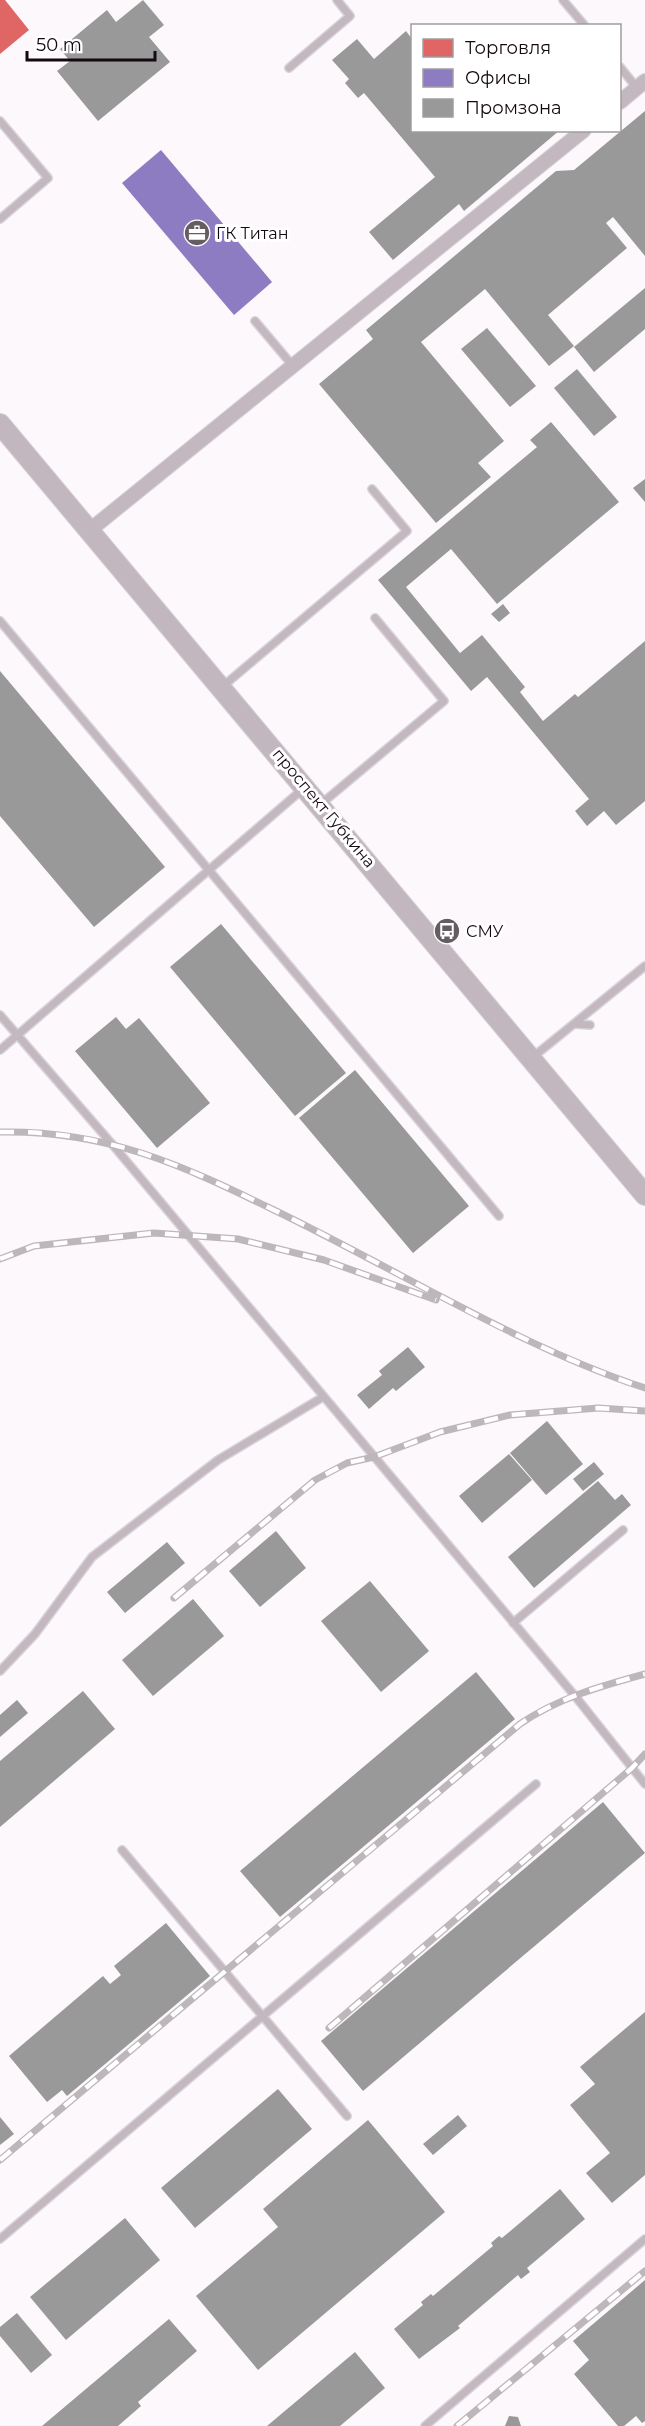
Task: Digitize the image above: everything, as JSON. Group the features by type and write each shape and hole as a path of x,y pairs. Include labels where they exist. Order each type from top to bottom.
{"main road":[{"name":"проспект Губкина","path":"0,424 321,804 645,1195"}],"street":[{"path":"621,101 641,85"},
{"path":"90,530 582,132"}],"lane":[{"path":"289,68 350,16 336,0"},
{"path":"563,0 583,24"},
{"path":"621,68 641,85"},
{"path":"0,121 48,178 0,219"},
{"path":"255,321 293,366"},
{"path":"222,687 407,531 372,489"},
{"path":"321,804 444,701 375,618"},
{"path":"0,621 500,1216"},
{"path":"0,1050 209,867 306,787"},
{"path":"531,1059 645,966"},
{"path":"0,1015 112,1144 645,1784"},
{"path":"574,1024 590,1025"},
{"path":"0,1671 35,1634 92,1557 218,1460 323,1397"},
{"path":"513,1623 623,1530"},
{"path":"0,2239 536,1784"},
{"path":"122,1850 347,2116"},
{"path":"425,2426 645,2239"}],"building: Торговля":[{"path":"0,0 5,0 29,30 0,54"}],"building: Офисы":[{"path":"161,150 272,282 234,315 122,183"}],"building: Промзона":[{"path":"143,0 164,25 149,37 170,62 98,121 57,71 70,61 60,49 107,10 116,22"},
{"path":"406,31 411,38 411,132 558,132 464,211 459,204 393,260 369,232 435,177 364,93 358,98 345,83 349,79 332,60 357,39 374,59"},
{"path":"645,111 645,256 613,217 606,223 627,248 548,315 574,346 549,366 485,289 421,342 504,441 478,463 491,477 436,523 319,384 373,339 366,330 556,171 574,170"},
{"path":"645,288 645,329 594,372 574,347"},
{"path":"487,328 536,386 510,407 461,349"},
{"path":"577,369 617,417 594,436 554,388"},
{"path":"551,422 619,502 497,604 451,549 406,587 460,653 482,635 525,687 520,692 543,721 575,694 578,697 645,641 645,801 616,825 604,811 587,826 575,811 589,799 487,677 471,691 378,580 537,447 530,440"},
{"path":"645,479 645,502 633,488"},
{"path":"503,604 510,613 499,622 491,614"},
{"path":"0,671 165,867 94,927 0,816"},
{"path":"221,924 346,1073 295,1116 170,967"},
{"path":"116,1017 126,1029 139,1018 210,1103 157,1148 75,1051"},
{"path":"355,1070 469,1206 413,1253 299,1118"},
{"path":"408,1347 425,1367 396,1391 393,1388 369,1409 357,1395 382,1375 379,1371"},
{"path":"547,1421 583,1464 546,1495 510,1453"},
{"path":"509,1454 532,1480 482,1523 459,1496"},
{"path":"594,1462 604,1474 583,1491 573,1479"},
{"path":"598,1481 615,1500 622,1494 631,1505 534,1588 508,1557"},
{"path":"276,1531 306,1568 260,1607 229,1571"},
{"path":"167,1542 185,1563 125,1613 107,1592"},
{"path":"370,1581 429,1651 381,1692 321,1621"},
{"path":"193,1599 224,1636 153,1696 122,1660"},
{"path":"476,1672 515,1719 280,1917 240,1871"},
{"path":"83,1691 115,1729 0,1827 0,1761"},
{"path":"17,1700 28,1713 0,1737 0,1715"},
{"path":"603,1802 645,1853 363,2091 321,2041"},
{"path":"166,1923 210,1976 67,2096 62,2090 47,2102 9,2056 103,1976 110,1984 121,1975 114,1966"},
{"path":"645,2012 645,2175 612,2203 586,2173 610,2153 570,2105 595,2084 580,2067"},
{"path":"278,2089 312,2129 195,2228 161,2188"},
{"path":"458,2115 467,2126 433,2155 423,2144"},
{"path":"0,2117 14,2134 0,2145"},
{"path":"368,2120 445,2212 258,2370 196,2296 278,2227 263,2209"},
{"path":"560,2189 585,2219 527,2268 530,2272 521,2279 518,2275 458,2326 460,2328 419,2359 394,2329 423,2305 421,2302 431,2294 433,2296 493,2246 491,2243 499,2236 502,2238"},
{"path":"125,2218 160,2260 66,2340 30,2297"},
{"path":"645,2280 645,2421 642,2423 636,2416 624,2426 618,2426 574,2374 589,2360 573,2341"},
{"path":"17,2313 52,2355 31,2373 0,2336 0,2327"},
{"path":"169,2319 197,2351 138,2402 141,2406 118,2426 42,2426"},
{"path":"355,2352 385,2388 340,2426 267,2426"},
{"path":"509,2416 518,2417 521,2426 505,2426"}],"railway":[{"path":"0,1132 75,1137 143,1153 176,1165 276,1211 551,1351 645,1388"},
{"path":"0,1259 34,1246 154,1233 238,1239 324,1260 436,1300"},
{"path":"174,1598 315,1480 347,1463 374,1457 440,1432 510,1415 598,1408 645,1411"},
{"path":"0,2160 520,1724 565,1700 596,1688 645,1674"},
{"path":"329,2028 632,1768 645,1754"},
{"path":"457,2426 645,2271"}],"place":[{"name":"ГК Титан","path":"197,233"},
{"name":"СМУ","path":"447,931"}]}
